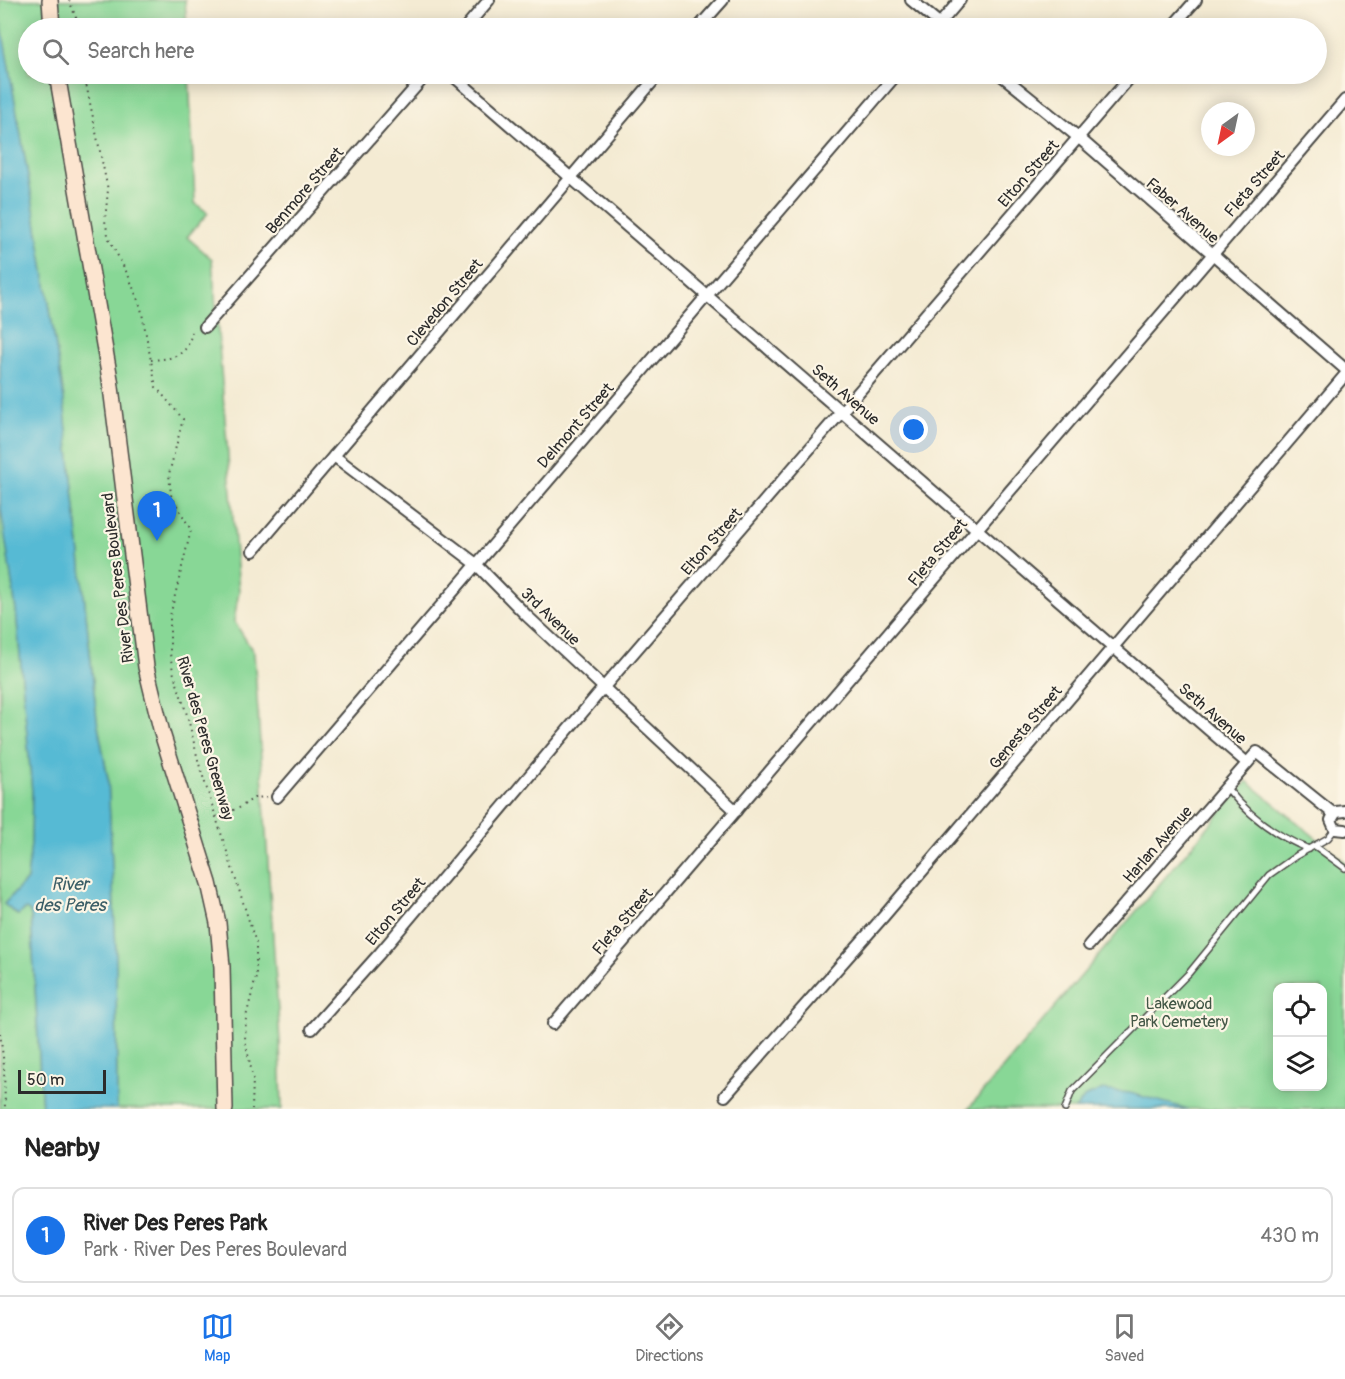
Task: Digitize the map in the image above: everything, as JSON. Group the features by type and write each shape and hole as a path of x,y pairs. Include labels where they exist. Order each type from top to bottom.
{"main road":[{"path":"50,0 51,18"},
{"name":"River Des Peres Boulevard","path":"59,84 108,369 123,470 146,667 162,733 209,883 218,923 222,967 225,1109"}],"street":[{"path":"474,18 489,0"},
{"path":"707,18 723,0"},
{"path":"911,0 930,18"},
{"path":"947,18 960,0"},
{"path":"1180,18 1196,0"},
{"name":"Benmore Street","path":"205,327 418,84"},
{"name":"Seth Avenue","path":"463,84 708,294 1247,763"},
{"name":"Clevedon Street","path":"253,551 650,84"},
{"name":"Delmont Street","path":"277,796 888,84"},
{"name":"Faber Avenue","path":"1012,84 1078,137 1211,255 1345,369"},
{"name":"Elton Street","path":"312,1029 1124,84"},
{"name":"Fleta Street","path":"554,1024 1345,100"},
{"name":"Genesta Street","path":"725,1096 884,916 1345,375"},
{"name":"3rd Avenue","path":"334,456 475,563 527,616 736,811"},
{"path":"1247,763 1257,752 1339,812 1331,823 1340,829"},
{"name":"Harlan Avenue","path":"1089,945 1247,763"}],"lane":[{"path":"1226,787 1252,817 1288,841 1309,849"},
{"path":"1065,1109 1072,1091 1189,973 1269,875 1340,829"},
{"path":"1315,846 1345,868"}],"path":[{"path":"69,0 76,18"},
{"name":"River des Peres Greenway","path":"86,84 108,190 105,221 109,239 129,277 141,308 156,387 183,419 169,474 171,495 191,530 170,616 170,654 199,764 256,943 256,977 246,1017 245,1040 253,1078 252,1109"},
{"path":"151,360 167,359 180,353 188,346 193,330 198,325 205,327"},
{"path":"215,816 239,808 254,798 277,796"},
{"path":"0,1033 4,1065 4,1109"}],"green space":[{"path":"0,0 185,0 186,18 18,18 18,84 189,84 195,203 208,213 187,237 212,259 239,591 234,621 254,653 280,1042 282,1109 117,1109 116,951 108,779 97,720 63,392 0,17"},
{"path":"0,503 16,610 32,791 31,844 27,880 4,904 17,915 26,909 31,916 42,1109 0,1109"},
{"name":"Lakewood Park Cemetery","path":"1247,781 1345,862 1345,1109 968,1109"}],"water":[{"name":"River des Peres","path":"0,17 63,392 97,720 108,779 116,951 117,1109 42,1109 31,916 26,909 18,915 4,904 27,880 31,844 32,791 16,610 0,503"},
{"path":"1101,1090 1130,1093 1188,1109 1075,1109 1086,1096"}],"place":[{"name":"River Des Peres Park","path":"157,541"}]}
